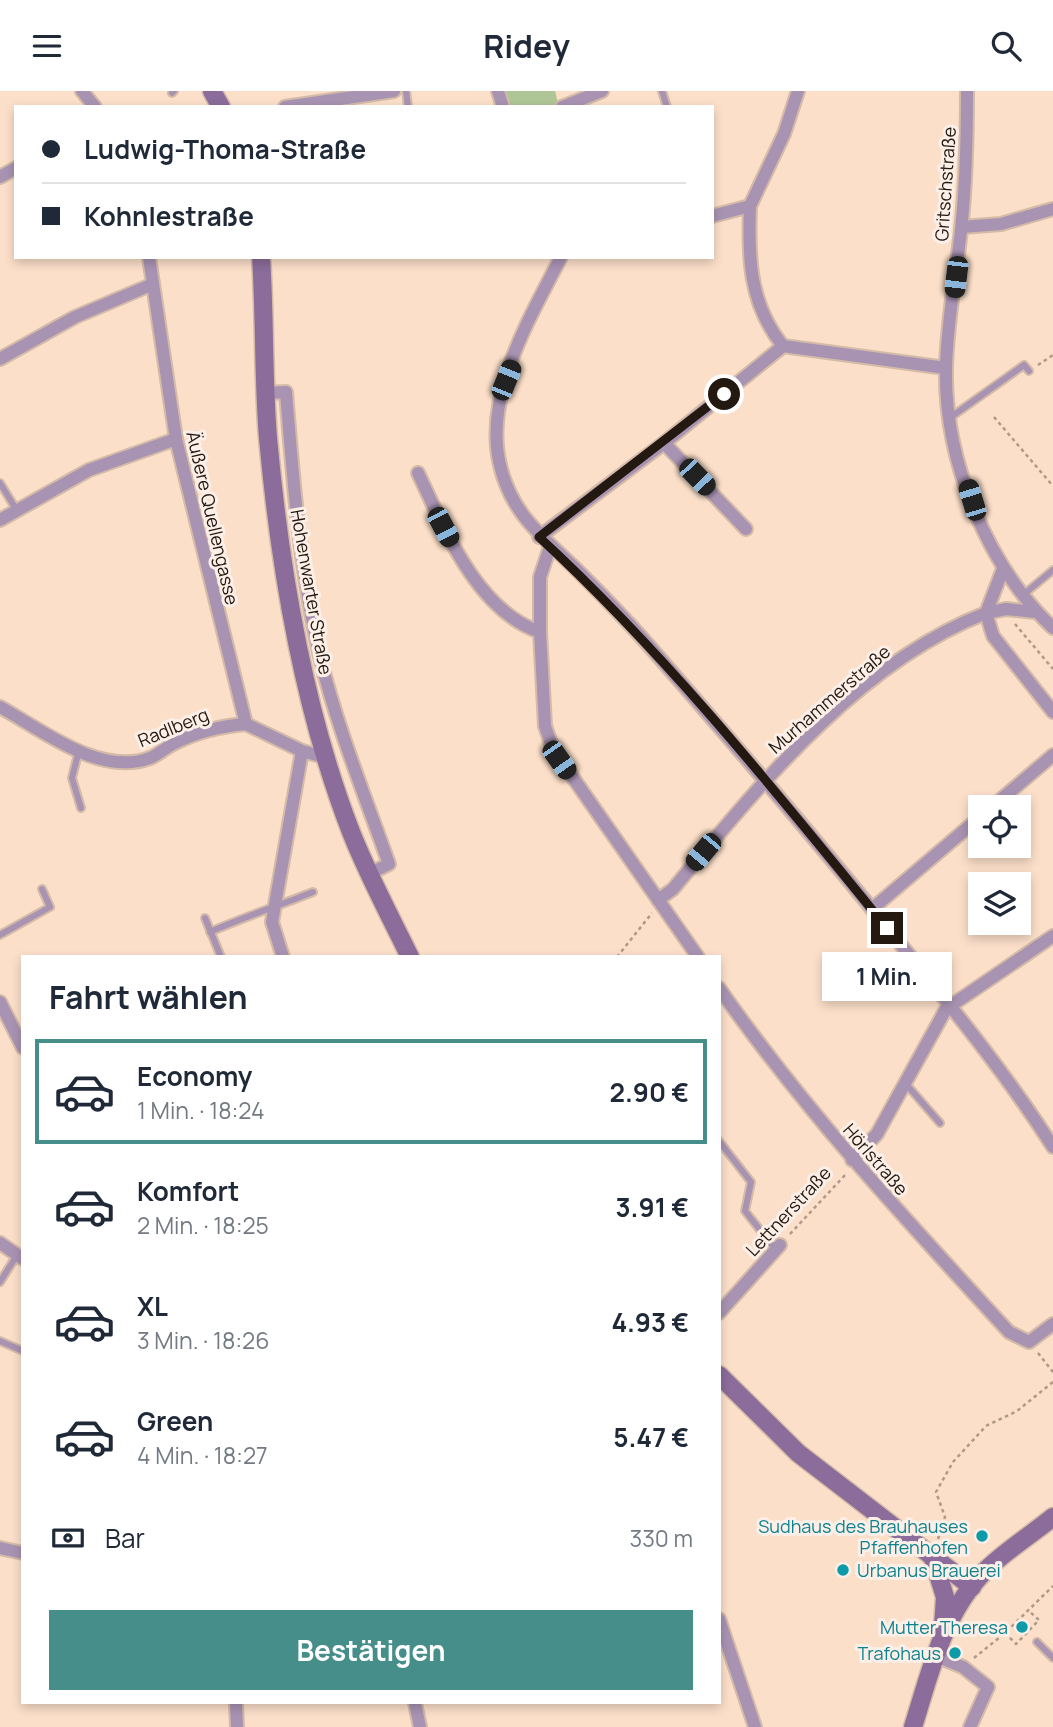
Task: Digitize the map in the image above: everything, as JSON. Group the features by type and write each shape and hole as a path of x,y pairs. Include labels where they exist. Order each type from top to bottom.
{"street":[{"path":"82,91 93,105"},
{"path":"290,105 318,95 337,102 358,93 394,91"},
{"path":"567,105 602,91"},
{"path":"783,346 764,317 751,278 750,206 784,134 798,91"},
{"name":"Gritschstraße","path":"967,91 962,227 946,368 951,417 972,500 1003,569 1035,612 1053,628"},
{"path":"714,215 750,206"},
{"path":"962,227 1001,224 1053,209"},
{"name":"Äußere Quellengasse","path":"149,259 176,439 246,724"},
{"name":"Hohenwarter Straße","path":"261,259 272,477 289,599 328,758 351,831 369,874 410,955"},
{"path":"560,259 506,380 495,434 507,487 539,537 574,567 642,638 765,779 994,1060 1053,1147"},
{"path":"0,359 75,317 153,284"},
{"path":"539,537 664,443 783,346 946,368"},
{"name":"Hohenwarter Straße","path":"266,393 286,392 304,568 321,659 389,864 369,874"},
{"path":"0,520 89,470 176,439"},
{"path":"664,443 746,529"},
{"path":"418,473 448,537 470,573 515,619 540,632"},
{"path":"550,547 540,577 540,632 548,739 559,760 697,955"},
{"path":"1003,569 985,613 993,636 1053,712"},
{"name":"Murhammerstraße","path":"659,901 673,889 765,779 890,668 934,638 985,613 1006,609 1035,612"},
{"name":"Radlberg","path":"0,707 79,750 108,761 128,763 151,757 195,734 221,726 246,724"},
{"path":"246,724 302,751 328,758"},
{"path":"282,955 272,930 302,751"},
{"path":"1006,795 1053,755"},
{"path":"872,909 968,827"},
{"name":"Lettnerstraße","path":"853,1162 870,1144 950,1005 1053,936"},
{"name":"Hörlstraße","path":"721,991 752,1036 853,1162 1009,1332 1025,1341"},
{"path":"0,1002 21,1044"},
{"path":"0,1243 20,1257"},
{"name":"Lettnerstraße","path":"721,1311 778,1247"},
{"path":"1025,1341 1053,1324"},
{"path":"721,1377 797,1453 972,1587"},
{"path":"913,1727 939,1647 972,1587 986,1570 1053,1517"},
{"path":"0,1548 21,1553"},
{"path":"932,1555 945,1597 939,1647"},
{"path":"721,1625 755,1727"},
{"path":"939,1647 986,1684 989,1691 970,1727"},
{"path":"236,1704 237,1727"},
{"path":"415,1704 420,1727"}],"lane":[{"path":"951,417 1024,365 1029,371"},
{"path":"0,483 16,509"},
{"path":"1023,595 1053,570"},
{"path":"79,750 72,778 81,808"},
{"path":"0,935 50,907 42,889"},
{"path":"210,932 259,910 275,908 313,892"},
{"path":"205,918 220,955"},
{"path":"906,1084 940,1123"},
{"path":"721,1144 751,1182 745,1211 778,1247"},
{"path":"0,1282 20,1257"},
{"path":"0,1341 21,1350"},
{"path":"1037,1642 1053,1658"}],"path":[{"path":"1029,371 1053,355"},
{"path":"994,417 1053,486"},
{"path":"1013,623 1053,669"},
{"path":"618,955 659,901"},
{"name":"Lettnerstraße","path":"778,1247 853,1162"},
{"path":"1025,1341 1053,1372"},
{"path":"932,1555 945,1521 936,1497 943,1477 991,1421 1017,1411 1053,1382"},
{"path":"963,1667 1005,1633 1053,1586"},
{"path":"1005,1633 1016,1644 1039,1621 1029,1611"}],"green space":[{"path":"504,91 555,91 558,105 508,105"}],"place":[{"name":"Sudhaus des Brauhauses Pfaffenhofen","path":"982,1536"},
{"name":"Urbanus Brauerei","path":"843,1570"},
{"name":"Mutter Theresa","path":"1022,1627"},
{"name":"Trafohaus","path":"955,1653"}],"route":[{"path":"724,394 539,537 574,567 642,638 765,779 887,928"}]}
